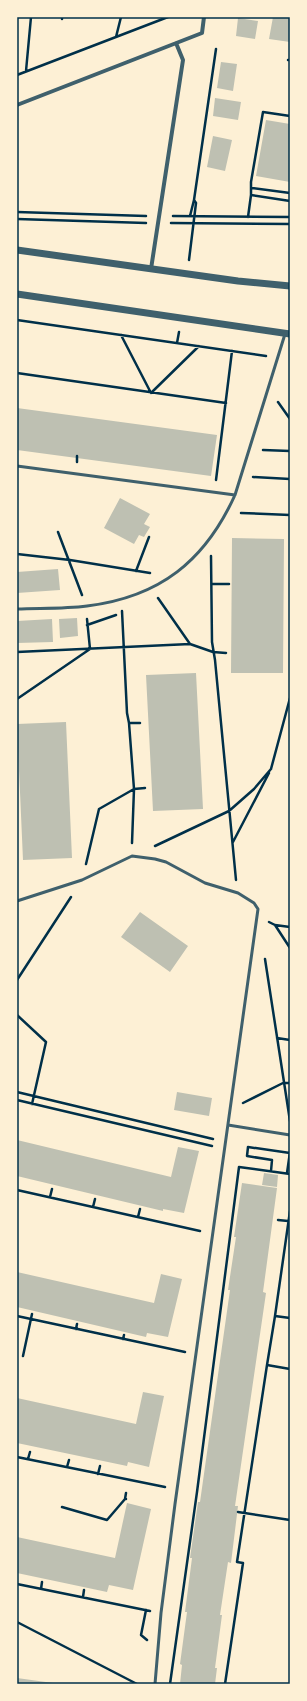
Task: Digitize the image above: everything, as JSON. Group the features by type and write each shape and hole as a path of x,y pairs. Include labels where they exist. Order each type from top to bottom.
{"street":[{"path":"17,105 202,33 204,17"},
{"path":"151,269 183,60 176,43"},
{"path":"17,250 238,281 290,286"},
{"path":"17,294 288,334"}],"lane":[{"path":"17,609 87,606 121,600 154,586 185,566 208,542 225,517 235,495 277,358 288,334"},
{"path":"17,466 235,495"},
{"path":"17,901 82,880 132,856 166,862 205,883 238,892 254,903 258,909 177,1489 161,1613 154,1684"},
{"path":"228,1125 290,1135"}],"path":[{"path":"26,71 31,17"},
{"path":"116,37 121,17"},
{"path":"17,74 168,17"},
{"path":"190,216 194,200 216,50"},
{"path":"248,217 263,112 290,116"},
{"path":"252,188 290,193"},
{"path":"251,195 290,201"},
{"path":"188,262 196,203 194,200"},
{"path":"17,320 277,358"},
{"path":"177,343 179,330"},
{"path":"121,335 151,393"},
{"path":"151,393 199,346"},
{"path":"215,486 232,351"},
{"path":"17,373 226,403"},
{"path":"275,397 290,420"},
{"path":"259,450 290,451"},
{"path":"250,477 290,479"},
{"path":"237,512 290,516"},
{"path":"58,532 87,606"},
{"path":"136,571 150,537"},
{"path":"214,550 211,555 212,642 238,892"},
{"path":"17,554 70,560 154,574 154,586 157,597 190,644"},
{"path":"212,584 229,584"},
{"path":"90,649 87,625 122,613 127,713 130,723 134,789 132,856 229,811 254,789 271,768"},
{"path":"17,652 190,644 213,652 226,652"},
{"path":"17,699 90,649"},
{"path":"233,842 271,768 290,698"},
{"path":"130,723 140,723"},
{"path":"17,980 82,880 99,809 134,789 145,788"},
{"path":"290,927 275,925 290,948"},
{"path":"265,954 283,1083 290,1121"},
{"path":"17,1015 46,1042 32,1104"},
{"path":"277,1038 290,1040"},
{"path":"242,1104 283,1083 290,1083"},
{"path":"17,1092 225,1142"},
{"path":"17,1100 224,1148"},
{"path":"170,1684 196,1506 239,1167 289,1174 290,1153 248,1147 246,1156 272,1160 271,1171"},
{"path":"50,1197 52,1189"},
{"path":"17,1190 230,1238"},
{"path":"93,1207 95,1199"},
{"path":"138,1217 140,1209"},
{"path":"225,1684 243,1563 237,1562 290,1212"},
{"path":"278,1220 288,1221"},
{"path":"23,1356 32,1314"},
{"path":"17,1316 214,1359"},
{"path":"275,1316 290,1318"},
{"path":"76,1329 77,1324"},
{"path":"123,1339 124,1335"},
{"path":"267,1365 290,1369"},
{"path":"28,1459 30,1452"},
{"path":"17,1457 98,1474 197,1492"},
{"path":"67,1467 69,1460"},
{"path":"98,1474 100,1466"},
{"path":"62,1507 107,1520 125,1499 126,1493"},
{"path":"238,1512 290,1520"},
{"path":"41,1589 42,1582"},
{"path":"17,1584 180,1617"},
{"path":"83,1597 84,1590"},
{"path":"17,1622 137,1684"}],"building":[{"path":"273,17 290,17 290,42 269,39"},
{"path":"238,18 258,21 255,39 236,36"},
{"path":"221,62 237,64 233,91 217,88"},
{"path":"215,98 241,102 238,120 213,116"},
{"path":"266,120 290,124 290,182 256,176"},
{"path":"213,136 232,140 225,171 207,167"},
{"path":"17,408 217,435 211,476 17,450"},
{"path":"120,498 150,514 144,524 150,527 144,537 139,535 134,544 104,528"},
{"path":"232,538 284,539 283,673 231,673"},
{"path":"58,569 60,590 17,593 17,572"},
{"path":"77,618 78,636 60,638 59,619"},
{"path":"52,619 53,642 17,643 17,621"},
{"path":"196,673 203,809 153,811 146,675"},
{"path":"66,722 72,858 23,860 17,724"},
{"path":"140,912 188,946 170,972 121,937"},
{"path":"177,1092 212,1098 209,1116 174,1110"},
{"path":"17,1140 171,1177 178,1147 199,1151 184,1213 163,1209 163,1211 17,1176"},
{"path":"264,1173 278,1175 277,1187 262,1185"},
{"path":"242,1183 277,1188 263,1292 266,1293 235,1506 238,1506 231,1563 228,1562 220,1615 222,1615 215,1668 217,1668 215,1684 180,1684 182,1665 180,1664 192,1558 190,1558 198,1502 200,1502 230,1290 228,1290"},
{"path":"17,1272 154,1303 161,1274 182,1279 168,1337 147,1333 146,1337 17,1307"},
{"path":"143,1392 164,1396 149,1467 128,1462 127,1466 17,1443 17,1398 136,1424"},
{"path":"127,1503 151,1509 133,1590 109,1585 107,1592 17,1573 17,1537 115,1558"},
{"path":"17,1678 53,1683 53,1684 17,1684"}]}
